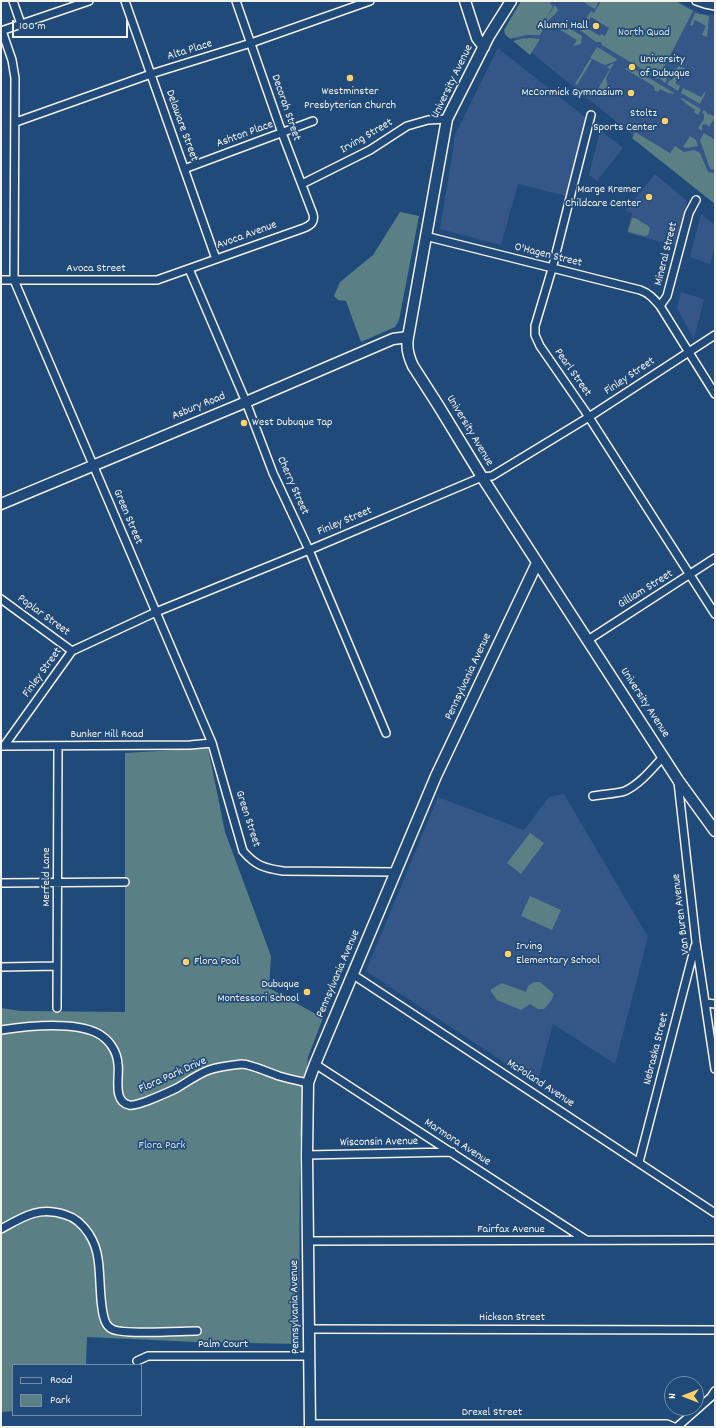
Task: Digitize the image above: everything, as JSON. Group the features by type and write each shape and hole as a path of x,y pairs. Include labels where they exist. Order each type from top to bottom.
{"main road":[{"path":"464,1 477,38 484,47"},
{"name":"University Avenue","path":"511,1 490,34 447,119 406,347 408,356 537,563 678,780 715,831"},
{"name":"Asbury Road","path":"1,504 393,339 408,337"},
{"name":"Pennsylvania Avenue","path":"310,1426 307,1155 308,1083 352,974 397,872 436,776 537,563"}],"street":[{"path":"12,1 21,24"},
{"path":"1,31 89,1"},
{"name":"Delaware Street","path":"125,1 216,259"},
{"name":"Decorah Street","path":"236,1 282,133 314,214 313,222"},
{"name":"Alta Place","path":"16,122 151,74 251,43 352,4 370,1"},
{"path":"696,1 715,6"},
{"name":"Green Street","path":"1,31 12,60 15,78 16,122 14,280 212,743 243,851 250,860 268,869 283,871 397,872"},
{"name":"Pearl Street","path":"592,115 552,269 535,326 535,335 540,346 589,417 715,614"},
{"name":"Irving Street","path":"302,184 370,150 407,126 424,121 447,119"},
{"name":"Ashton Place","path":"184,169 313,121"},
{"name":"Mineral Street","path":"660,306 667,296 689,213 696,200"},
{"name":"Avoca Avenue","path":"189,269 304,228 313,222"},
{"name":"O'Hagen Street","path":"425,236 640,290 653,297 660,306"},
{"name":"Avoca Street","path":"1,280 157,280 189,269"},
{"name":"Cherry Street","path":"189,269 246,402 273,473 309,550 386,733"},
{"path":"660,306 715,394"},
{"name":"Finley Street","path":"2,746 72,651 156,612 309,550 482,477 492,476 589,417 688,351 715,335"},
{"name":"Gilliam Street","path":"588,640 715,558"},
{"name":"Poplar Street","path":"1,599 72,651"},
{"name":"Bunker Hill Road","path":"2,746 190,745 212,743"},
{"name":"Merfeld Lane","path":"57,1008 58,746"},
{"path":"593,796 623,791 643,778 663,757"},
{"name":"Van Buren Avenue","path":"678,780 696,942 715,1069"},
{"path":"1,883 125,882"},
{"name":"Nebraska Street","path":"639,1162 696,942"},
{"path":"1,967 57,966"},
{"name":"McPoland Avenue","path":"352,974 715,1213"},
{"path":"706,1003 715,1004"},
{"name":"Flora Park Drive","path":"1,1030 27,1026 59,1026 96,1033 107,1041 117,1056 119,1065 119,1096 124,1102 132,1105 176,1089 209,1070 243,1064 308,1083"},
{"name":"Marmora Avenue","path":"315,1064 586,1240"},
{"name":"Wisconsin Avenue","path":"307,1155 452,1152"},
{"path":"1,1229 22,1216 38,1211 57,1212 73,1217 85,1227 97,1250 103,1311 106,1324 113,1330 135,1332 197,1331"},
{"name":"Fairfax Avenue","path":"308,1242 715,1240"},
{"name":"Hickson Street","path":"310,1329 715,1330"},
{"name":"Palm Court","path":"137,1361 148,1356 310,1356"},
{"path":"676,1427 711,1397 715,1391"},
{"name":"Drexel Street","path":"310,1426 667,1424 676,1427"}],"shaded area":[{"name":"University of Dubuque","path":"524,1 677,1 702,14 715,15 715,202 506,32"},
{"path":"498,48 586,118 566,196 518,184 501,245 440,229 454,137"},
{"path":"600,130 623,148 597,181 589,175"},
{"path":"655,174 687,201 676,246 627,233 632,213 625,211"},
{"path":"701,214 715,225 715,246 710,264 690,257"},
{"path":"681,292 704,299 694,339 677,308"},
{"name":"Irving Elementary School","path":"564,794 648,937 615,1064 553,1024 537,1084 366,971 438,797 524,830 549,797"}],"green space":[{"path":"521,1 550,2 553,6 546,19 555,5 558,10 547,23 544,21 546,23 540,35 526,35 510,39 505,34 504,30"},
{"path":"582,1 599,1 595,9"},
{"name":"North Quad","path":"601,1 675,1 693,11 658,79 649,74 651,72 650,70 647,72 602,45 601,42 596,42 580,30 585,22 587,23 585,27 600,36 601,34 605,36 609,28 591,17 589,20 586,19 591,11 594,13"},
{"path":"695,13 709,16 707,37 702,35 706,26 695,20 692,26 690,25"},
{"path":"557,21 582,36 581,44 573,46 577,40 552,25"},
{"path":"526,38 540,39 530,55 513,41"},
{"path":"597,47 617,59 616,61 605,65 590,58"},
{"path":"590,59 592,60 577,85 575,84"},
{"path":"614,63 606,78 608,87 599,96 595,94 610,69 607,67"},
{"path":"629,66 674,94 660,89 658,92 654,90 655,88 652,85 625,69"},
{"path":"679,66 685,68 682,70 675,83 680,86 678,91 667,84 673,79 673,73 671,72 666,75 667,80 665,83 660,79 665,71 676,69"},
{"path":"683,88 701,97 706,92 700,104 681,93"},
{"path":"682,98 701,109 698,115 694,112 695,110 681,99"},
{"path":"704,110 709,115 710,114 715,117 709,127 706,124 702,125 702,131 698,128 704,119 704,114 702,113"},
{"path":"635,132 670,153 675,146 684,152 694,150 700,153 708,172 715,173 715,204 632,138"},
{"path":"704,133 715,140 715,170 711,169 709,166 700,140"},
{"path":"690,136 696,140 698,146 687,148 683,147"},
{"path":"400,212 419,216 399,320 395,327 361,342 346,301 338,300 334,296 340,282 373,255"},
{"path":"632,218 635,218 650,228 648,235 644,236 628,231"},
{"name":"Flora Park","path":"208,748 225,832 271,956 269,988 323,1018 308,1057 300,1146 299,1344 196,1342 87,1337 86,1364 12,1364 12,1411 1,1412 1,1008 21,1011 125,1012 125,753"},
{"path":"530,833 544,843 521,874 507,863"},
{"path":"530,896 561,910 552,930 521,916"},
{"path":"534,982 540,982 554,994 551,1001 544,1009 538,1009 530,1004 521,1010 497,1000 490,990 502,983 526,992 528,986"}],"place":[{"name":"Alumni Hall","path":"596,26"},
{"name":"University of Dubuque","path":"632,67"},
{"name":"Westminster Presbyterian Church","path":"350,78"},
{"name":"McCormick Gymnasium","path":"631,93"},
{"name":"Stoltz Sports Center","path":"665,121"},
{"name":"Marge Kremer Childcare Center","path":"649,197"},
{"name":"West Dubuque Tap","path":"244,423"},
{"name":"Irving Elementary School","path":"508,954"},
{"name":"Flora Pool","path":"186,962"},
{"name":"Dubuque Montessori School","path":"307,992"}]}
